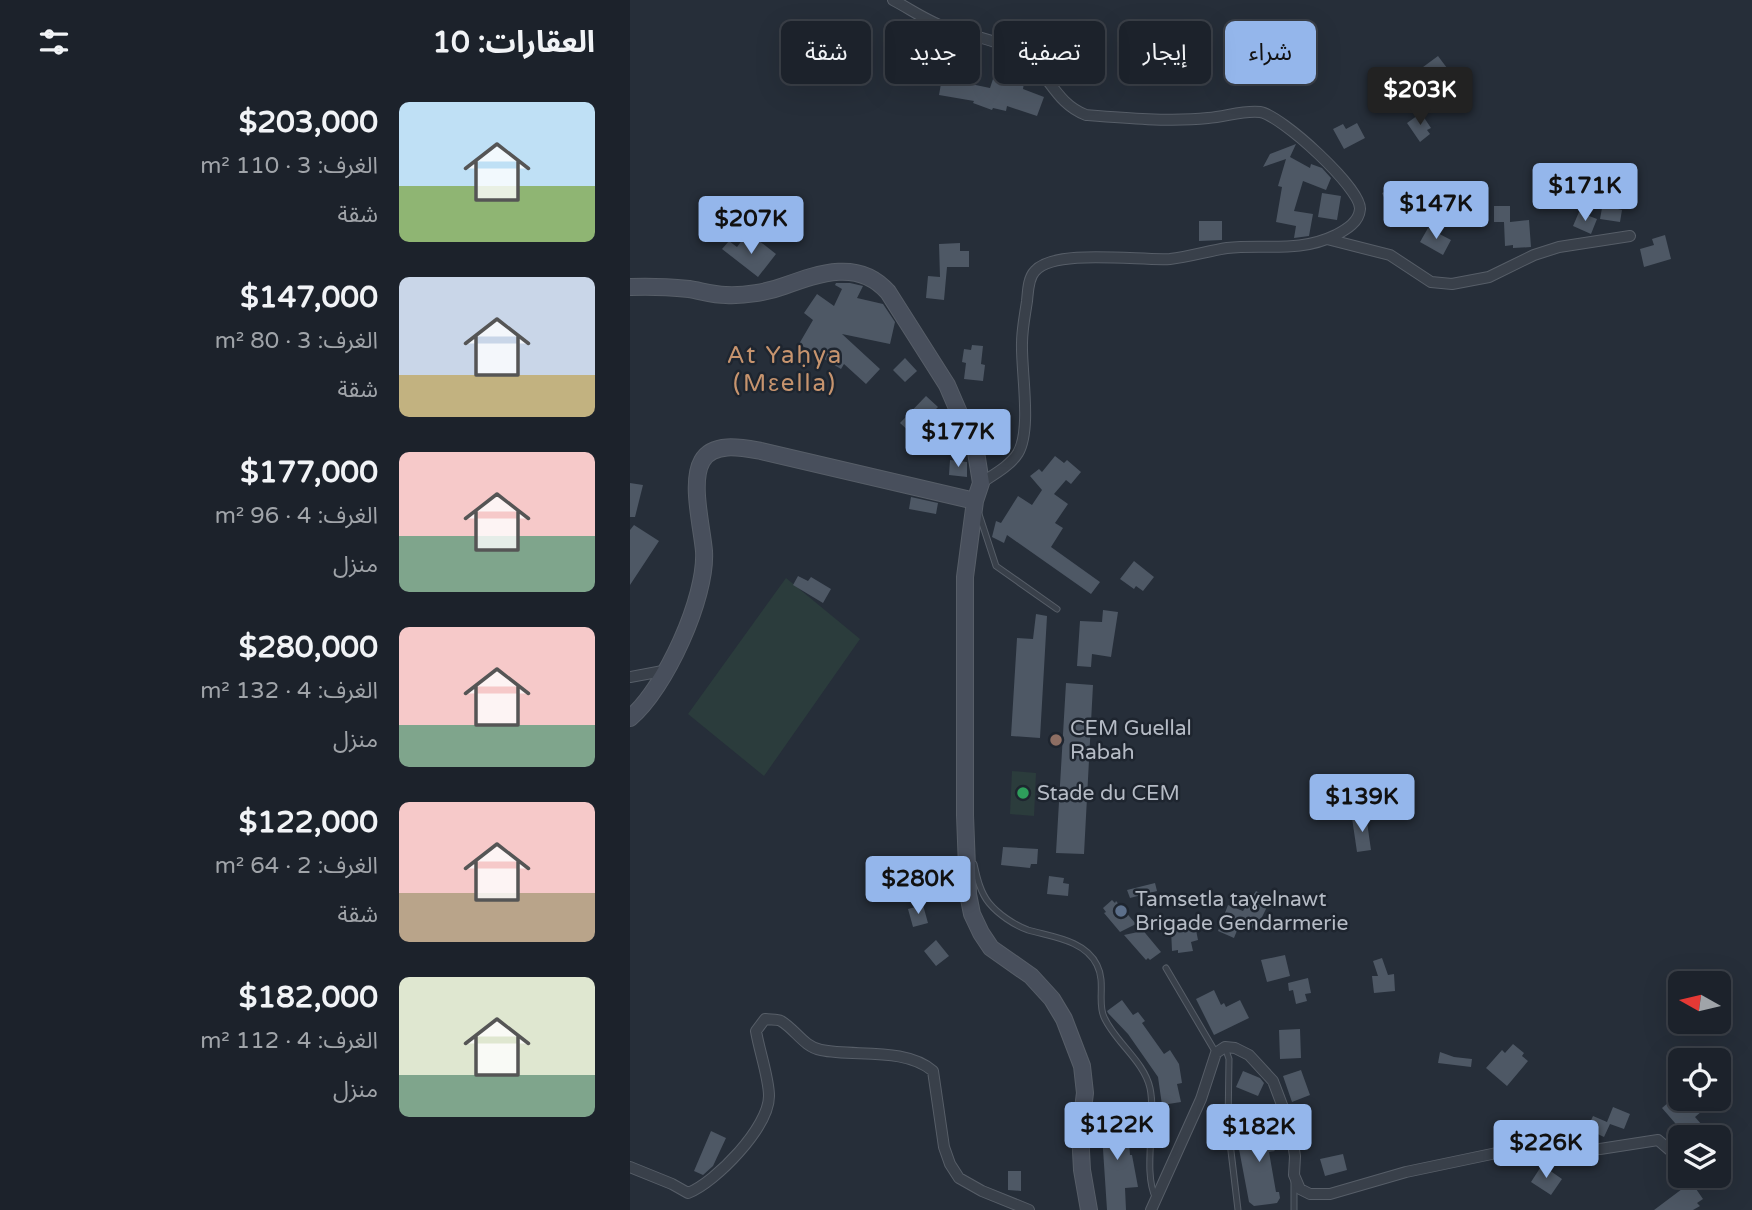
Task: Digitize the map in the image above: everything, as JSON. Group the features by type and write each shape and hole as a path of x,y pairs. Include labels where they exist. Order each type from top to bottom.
{"main road":[{"path":"630,287 657,286 726,295 782,287 806,277 839,270 865,275 879,282 902,313 947,385 976,452 981,483 975,501 965,578 965,827 968,894 972,914 991,948 1031,976 1052,999 1064,1019 1082,1066 1085,1093 1080,1132 1082,1170 1089,1210"},
{"path":"630,718 643,707 668,670 687,625 701,580 704,553 697,497 699,472 702,460 714,450 736,447 761,451 975,501"}],"street":[{"path":"893,0 939,25 1007,46 1044,74 1060,99 1072,110 1086,115 1205,119 1250,111 1275,117 1307,142 1358,197 1360,208 1357,219 1349,228 1327,239 1292,248 1228,248 1171,259 1071,257 1049,262 1035,271 1029,283 1022,343 1024,432 1021,444 1010,462 981,483"},
{"path":"1327,239 1390,255 1431,282 1452,284 1489,277 1559,247 1630,236"},
{"path":"630,677 668,670"},
{"path":"630,1167 688,1193 699,1189 717,1174 758,1128 765,1114 769,1095 757,1031 765,1019 780,1020 818,1050 875,1054 922,1062 933,1071 944,1147 959,1178 982,1191 1029,1210"},
{"path":"1154,1205 1221,1050 1236,1048 1249,1055 1273,1082 1290,1126 1295,1156 1294,1175 1300,1189 1310,1194 1330,1194 1406,1172 1506,1151 1600,1149 1647,1140 1658,1140 1668,1149"}],"lane":[{"path":"975,501 996,566 1057,609"},
{"path":"965,827 979,883 989,903 1009,921 1027,930 1069,941 1096,962 1101,977 1102,1015 1139,1066 1150,1087 1150,1166 1154,1205"},
{"path":"1166,968 1229,1059 1228,1126 1238,1210"},
{"path":"1294,1175 1294,1210"}],"shaded area":[{"path":"786,578 860,639 764,776 688,714"},
{"name":"Stade du CEM","path":"1012,771 1036,773 1034,816 1010,814"}],"building":[{"path":"1438,56 1450,72 1432,86 1419,70"},
{"path":"993,79 994,84 1024,84 1023,89 1044,97 1037,116 1007,106 1006,111 992,110 973,103 974,101 939,95 941,84 971,84 990,88"},
{"path":"1421,113 1431,128 1427,130 1430,134 1420,142 1407,123"},
{"path":"1357,123 1365,138 1344,149 1333,129 1343,124 1346,129"},
{"path":"1296,144 1290,157 1310,168 1311,164 1322,168 1331,178 1326,190 1303,181 1294,211 1313,214 1309,236 1294,238 1296,226 1276,222 1282,187 1278,186 1286,159 1263,167 1270,154"},
{"path":"1404,183 1412,200 1390,211 1382,193"},
{"path":"1322,193 1341,196 1337,220 1318,217"},
{"path":"1604,197 1620,200 1620,222 1600,219"},
{"path":"1494,206 1510,206 1510,222 1529,220 1531,247 1505,246 1504,222 1494,222"},
{"path":"1579,212 1597,219 1591,234 1573,226"},
{"path":"1199,221 1222,221 1222,240 1199,241"},
{"path":"1428,228 1451,240 1443,255 1420,242"},
{"path":"1665,235 1671,259 1644,267 1640,249 1654,245 1652,239"},
{"path":"743,239 753,247 758,240 776,254 758,277 722,249 729,241 737,247"},
{"path":"960,243 960,251 969,251 969,267 947,267 944,300 926,298 928,276 940,277 939,244"},
{"path":"835,285 863,286 857,298 883,304 895,322 890,344 842,334 880,369 866,384 844,364 841,369 799,344 813,320 804,313 817,294 834,306 842,289"},
{"path":"972,345 983,346 983,381 964,379 964,349 971,350"},
{"path":"905,358 917,371 905,382 893,370"},
{"path":"926,396 938,407 912,434 900,423"},
{"path":"1055,456 1064,463 1067,460 1081,472 1071,484 1066,480 1054,494 1068,504 1055,523 1063,528 1051,547 1100,582 1091,594 1007,535 1004,543 992,537 996,521 1001,523 1018,496 1032,505 1042,490 1030,476 1039,469 1042,472"},
{"path":"950,460 967,462 967,477 949,475"},
{"path":"630,483 643,485 635,517 630,517"},
{"path":"911,497 938,503 936,514 909,509"},
{"path":"634,525 659,541 630,585 630,530"},
{"path":"1134,561 1154,577 1143,591 1136,586 1134,589 1120,579"},
{"path":"798,576 808,581 811,577 831,589 823,603 793,585"},
{"path":"1103,610 1118,612 1111,657 1092,654 1091,667 1077,666 1080,621 1102,622"},
{"path":"1036,614 1047,616 1040,738 1011,736 1017,638 1033,639"},
{"path":"1066,683 1093,685 1084,854 1056,853"},
{"path":"1366,815 1371,850 1357,852 1352,818"},
{"path":"1003,847 1038,849 1037,864 1031,864 1030,868 1001,865"},
{"path":"1049,876 1064,878 1063,883 1069,884 1068,896 1047,894"},
{"path":"1155,883 1157,891 1130,898 1127,890"},
{"path":"1256,891 1271,899 1258,925 1255,923 1251,930 1240,923 1234,938 1218,931 1228,905 1243,911"},
{"path":"1112,900 1115,903 1116,901 1136,924 1120,932 1104,913 1106,912 1103,908"},
{"path":"923,905 928,923 913,927 908,909"},
{"path":"1194,920 1198,940 1191,942 1193,951 1172,951 1171,929 1181,927 1180,923"},
{"path":"1136,922 1161,952 1150,960 1146,960 1124,935 1138,932"},
{"path":"936,940 949,956 936,966 924,951"},
{"path":"1285,955 1290,976 1267,982 1261,960"},
{"path":"1382,958 1388,975 1394,974 1395,991 1374,993 1372,976 1378,976 1373,961"},
{"path":"1308,978 1311,993 1305,994 1307,1001 1296,1004 1293,990 1289,991 1288,983"},
{"path":"1214,990 1221,1005 1224,1003 1226,1007 1240,1000 1249,1018 1214,1035 1196,999"},
{"path":"1122,1000 1133,1015 1138,1012 1145,1021 1142,1023 1164,1054 1170,1050 1179,1064 1182,1083 1177,1084 1181,1102 1162,1105 1158,1077 1128,1034 1108,1013 1107,1011"},
{"path":"1300,1029 1301,1058 1280,1059 1279,1030"},
{"path":"1513,1044 1524,1053 1522,1056 1528,1061 1507,1086 1486,1068 1502,1050 1505,1053"},
{"path":"1440,1052 1472,1059 1471,1067 1438,1063"},
{"path":"1301,1070 1310,1095 1292,1102 1283,1076"},
{"path":"1243,1071 1260,1078 1264,1083 1258,1096 1236,1087"},
{"path":"1668,1103 1668,1111 1702,1111 1695,1117 1702,1125 1677,1125 1662,1108"},
{"path":"1613,1107 1630,1114 1624,1129 1610,1124 1604,1137 1587,1129 1593,1116 1607,1122"},
{"path":"1120,1112 1121,1129 1128,1128 1130,1155 1138,1187 1125,1188 1126,1210 1107,1210 1101,1119 1105,1119 1105,1113"},
{"path":"1252,1114 1270,1119 1268,1143 1275,1151 1269,1152 1276,1192 1279,1192 1280,1198 1277,1203 1254,1206 1249,1202 1239,1149 1249,1144"},
{"path":"711,1131 726,1138 713,1166 703,1175 694,1171"},
{"path":"1343,1154 1347,1170 1325,1176 1320,1159"},
{"path":"1542,1165 1562,1179 1551,1195 1531,1182"},
{"path":"1008,1171 1021,1171 1021,1191 1008,1190"},
{"path":"1683,1188 1695,1188 1703,1199 1697,1203 1700,1206 1693,1210 1654,1210"}],"place":[{"name":"CEM Guellal Rabah","path":"1056,740"},
{"name":"Stade du CEM","path":"1023,793"},
{"name":"Tamsetla taɣelnawt Brigade Gendarmerie","path":"1121,911"}],"district":[{"name":"At Yaḥya (Mεella)","path":"785,369"}]}
